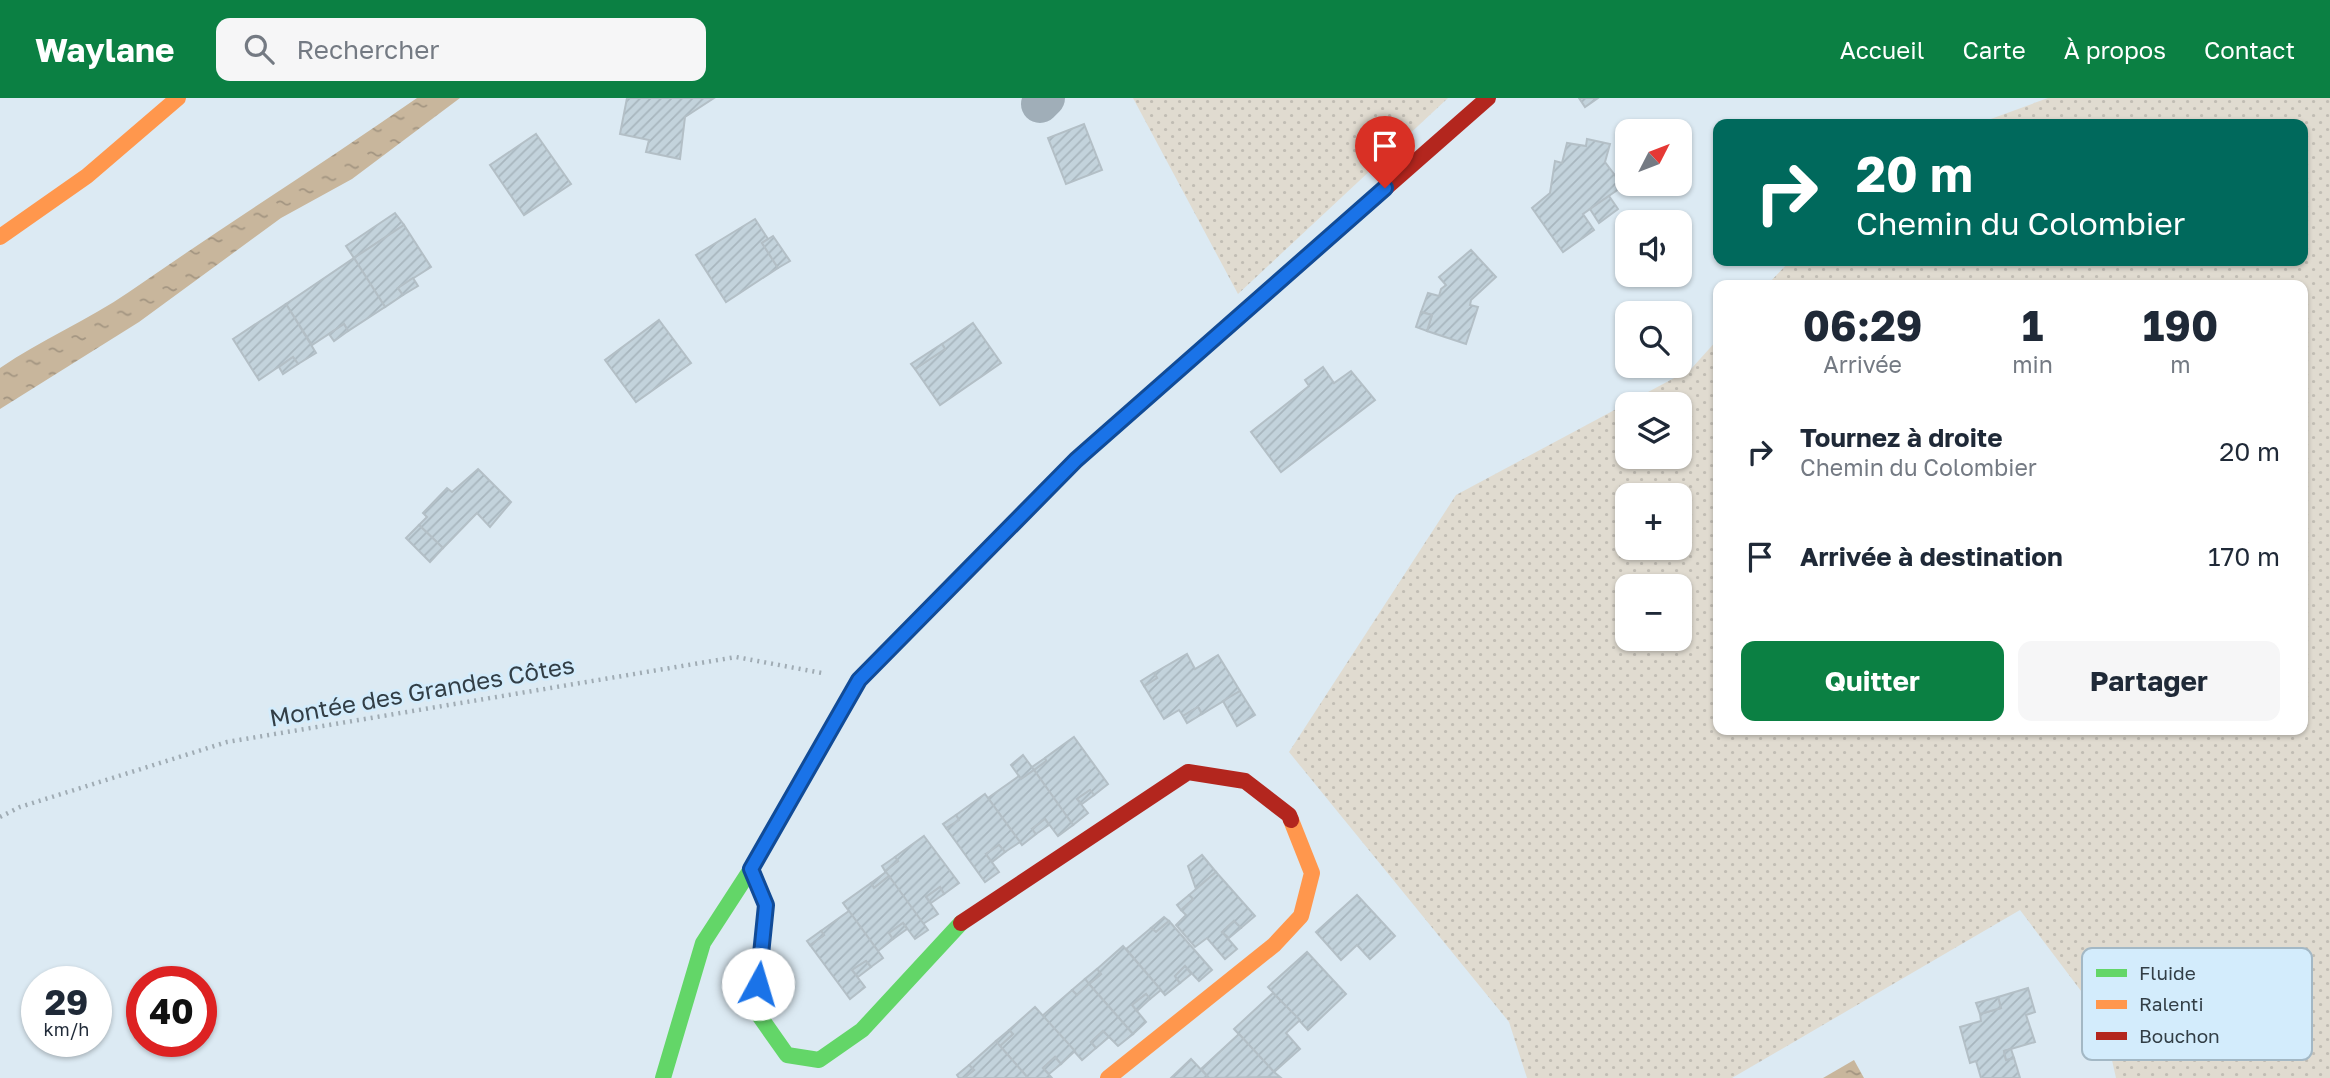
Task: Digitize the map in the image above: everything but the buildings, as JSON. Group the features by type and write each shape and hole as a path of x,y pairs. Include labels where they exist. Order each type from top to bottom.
{"street":[{"path":"0,237 87,176 178,98"},
{"path":"663,1078 704,943 751,869 859,680 1076,460 1488,98"},
{"path":"751,869 766,905 756,1011 787,1055 819,1060 862,1030 958,925 1188,772 1245,781 1289,815 1312,873 1301,916 1274,945 1108,1078"}],"path":[{"name":"Montée des Grandes Côtes","path":"0,817 20,807 227,742 736,657 859,680"}],"shaded area":[{"path":"1133,98 1448,98 1238,294"},
{"path":"2048,98 2330,98 2330,1078 2116,1078 2112,1060 2312,1060 2312,948 2082,948 2082,992 2020,910 1732,1078 1527,1078 1509,1022 1289,752 1456,495 1615,410 1615,469 1692,469 1692,392 1648,392 1674,378 1692,378 1692,368 1713,345 1713,735 2308,735 2308,280 1772,280 1785,266 2308,266 2308,119 1991,119"}],"water":[{"path":"417,98 460,98 352,179 281,218 139,322 0,409 0,368 113,302"},
{"path":"1854,1060 1864,1078 1823,1078"}],"traffic: fast":[{"path":"663,1078 703,943 751,869 859,680 928,610"},
{"path":"751,869 766,905 756,1011 787,1055 819,1060 862,1030 961,923"}],"traffic: slow":[{"path":"0,237 87,176 178,98"},
{"path":"928,610 1076,460 1200,351"},
{"path":"1108,1078 1274,945 1301,916 1312,873 1291,820"}],"traffic: jam":[{"path":"1200,351 1488,98"},
{"path":"961,923 1188,772 1245,781 1289,815 1291,820"}],"route":[{"path":"758,984 766,905 751,869 859,680 1076,460 1385,188"}]}
